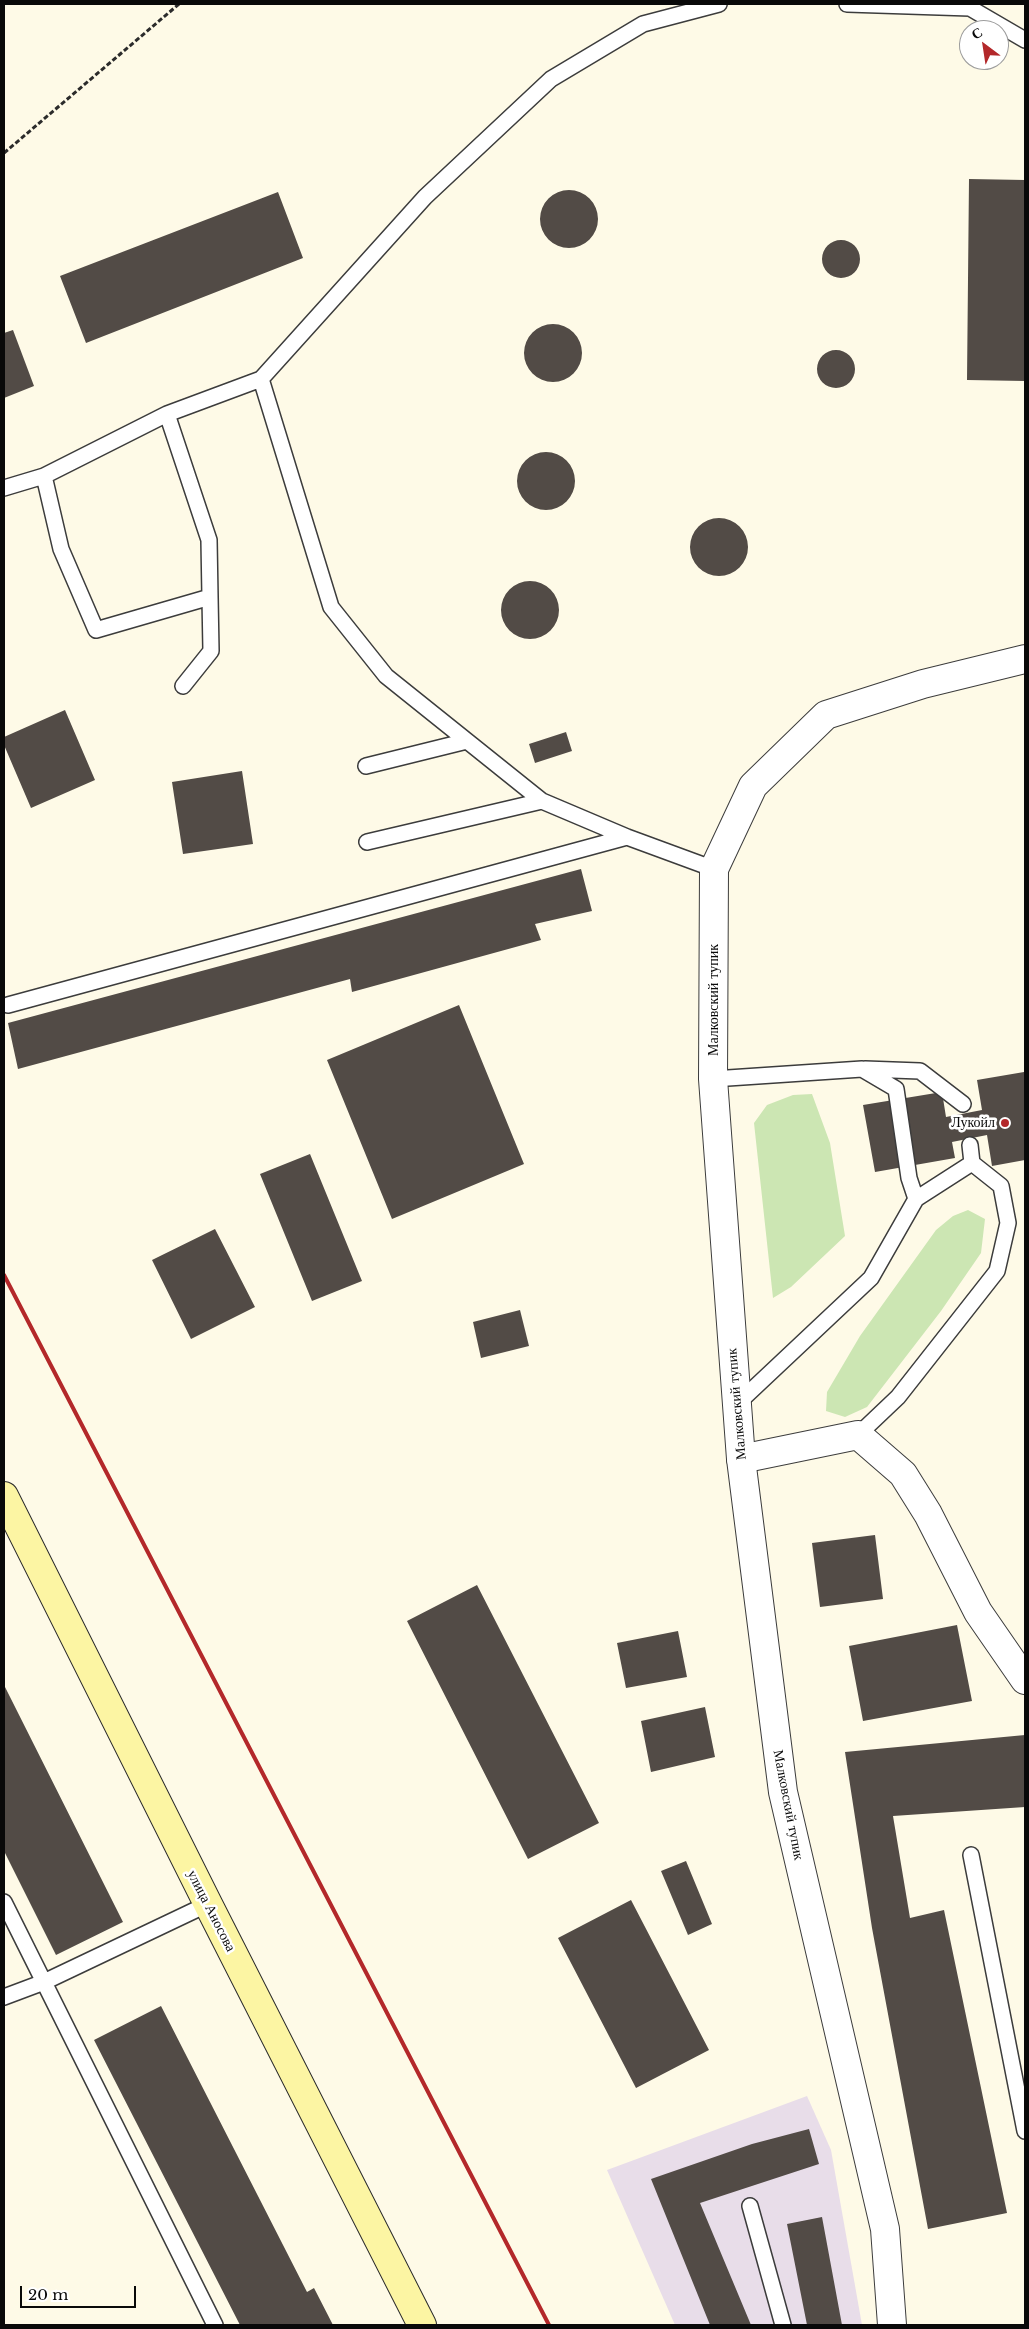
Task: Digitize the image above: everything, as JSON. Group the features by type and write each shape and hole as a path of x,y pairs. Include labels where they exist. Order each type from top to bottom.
{"main road":[{"name":"улица Аносова","path":"4,1496 208,1904 422,2325"}],"street":[{"name":"Малковский тупик","path":"892,2325 885,2229 783,1792 741,1459 713,1080 714,869 753,786 826,715 923,684 1025,659"},
{"path":"741,1459 858,1435 903,1474 928,1514 978,1612 1025,1680"}],"lane":[{"path":"4,488 44,476 167,414 261,379 425,197 551,79 643,24 719,4"},
{"path":"848,4 970,8 1025,40"},
{"path":"261,379 331,607 386,676 542,801 627,837 714,869"},
{"path":"167,414 209,540 211,651 183,686"},
{"path":"44,476 61,549 96,630 210,597"},
{"path":"366,766 466,741"},
{"path":"367,842 542,801"},
{"path":"8,1005 627,837"},
{"path":"862,1069 896,1089 909,1178 916,1199"},
{"path":"713,1080 862,1069 920,1071 963,1104"},
{"path":"858,1435 898,1398 997,1272 1008,1224 1002,1186 972,1163 970,1145"},
{"path":"736,1405 871,1278 916,1199 972,1163"},
{"path":"970,1855 1025,2131"},
{"path":"4,1902 215,2325"},
{"path":"4,1997 44,1982 208,1904"},
{"path":"750,2206 783,2325"}],"path":[{"path":"4,153 180,4"}],"shaded area":[{"path":"807,2096 831,2150 862,2325 675,2325 607,2170"}],"green space":[{"path":"812,1094 830,1143 845,1236 791,1287 773,1298 754,1123 767,1105 793,1095"},
{"path":"968,1210 985,1219 981,1253 941,1311 867,1407 845,1417 826,1411 827,1392 860,1336 936,1230 953,1216"}],"building":[{"path":"969,179 1025,180 1025,381 967,380"},
{"path":"569,190 585,195 593,203 598,219 593,235 585,243 569,248 553,243 545,235 540,219 545,203 553,195"},
{"path":"278,192 303,258 86,343 60,276"},
{"path":"841,240 854,246 860,259 854,272 841,278 828,272 822,259 828,246"},
{"path":"553,324 569,329 577,337 582,353 577,369 569,377 553,382 537,377 529,369 524,353 529,337 537,329"},
{"path":"13,330 34,386 4,398 4,333"},
{"path":"836,350 849,356 855,369 849,382 836,388 823,382 817,369 823,356"},
{"path":"546,452 562,457 570,465 575,481 570,497 562,505 546,510 530,505 522,497 517,481 522,465 530,457"},
{"path":"719,518 735,523 743,531 748,547 743,563 735,571 719,576 703,571 695,563 690,547 695,531 703,523"},
{"path":"530,581 546,586 554,594 559,610 554,626 546,634 530,639 514,634 506,626 501,610 506,594 514,586"},
{"path":"65,710 95,780 31,808 4,745 4,737"},
{"path":"566,732 572,751 535,763 529,744"},
{"path":"242,771 253,844 183,854 172,782"},
{"path":"581,869 592,911 535,924 541,940 352,992 350,979 18,1069 8,1023"},
{"path":"459,1005 524,1164 392,1219 327,1060"},
{"path":"1024,1072 1025,1160 992,1166 987,1135 952,1142 955,1158 875,1172 863,1105 942,1092 946,1117 982,1110 977,1080"},
{"path":"310,1154 362,1281 312,1301 260,1174"},
{"path":"215,1229 255,1307 191,1339 152,1260"},
{"path":"520,1310 529,1346 481,1358 473,1322"},
{"path":"875,1535 883,1599 820,1607 812,1543"},
{"path":"477,1585 599,1823 528,1859 407,1621"},
{"path":"957,1625 972,1701 863,1721 849,1646"},
{"path":"678,1631 687,1677 626,1688 617,1643"},
{"path":"4,1685 123,1922 56,1955 4,1851"},
{"path":"705,1707 715,1757 651,1772 641,1721"},
{"path":"1025,1735 1025,1807 893,1816 910,1918 944,1910 1007,2213 928,2229 872,1928 845,1752"},
{"path":"686,1861 712,1924 688,1935 661,1871"},
{"path":"631,1900 709,2050 636,2088 558,1938"},
{"path":"161,2006 307,2292 314,2288 333,2325 240,2325 94,2040"},
{"path":"809,2129 819,2164 700,2203 751,2325 710,2325 651,2179 752,2144"},
{"path":"822,2217 842,2325 807,2325 787,2224"}],"railway":[{"path":"4,1275 549,2325"}],"place":[{"name":"Лукойл","path":"1005,1123"}]}
